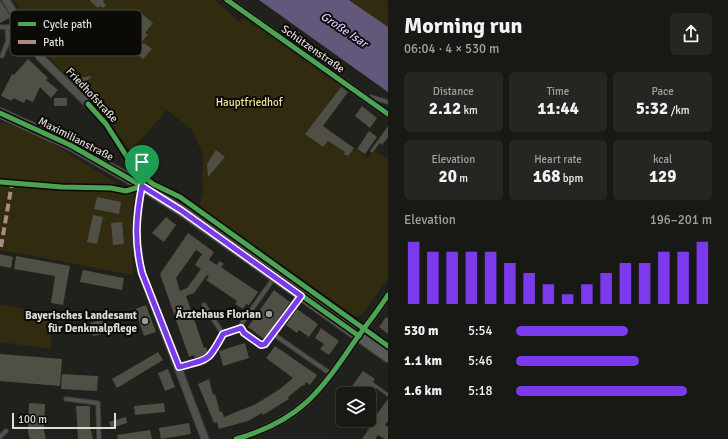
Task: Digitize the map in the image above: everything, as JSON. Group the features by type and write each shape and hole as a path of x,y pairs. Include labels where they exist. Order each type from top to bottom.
{"main road":[{"name":"Maximilianstraße","path":"0,113 70,145 142,186 182,211 388,357"}],"street":[{"name":"Friedhofstraße","path":"6,0 12,10"},
{"name":"Schützenstraße","path":"227,0 388,114"},
{"name":"Friedhofstraße","path":"39,56 88,104"},
{"path":"142,186 136,223 139,260 142,273 179,367 205,439"},
{"path":"236,439 273,426 294,413 315,394 332,375 388,295"}],"lane":[{"path":"0,28 7,27 8,41 2,56"},
{"path":"371,97 388,102"},
{"path":"274,277 242,323 241,328 244,333 262,345 265,344 301,296"},
{"path":"204,305 223,334"},
{"path":"179,367 203,361 210,357 223,334 241,328"},
{"path":"273,334 332,375"},
{"path":"66,399 98,403 99,439"},
{"path":"0,437 6,430"}],"green space":[{"name":"Hauptfriedhof","path":"14,0 215,0 239,22 243,18 341,87 305,134 323,147 328,141 345,152 344,154 347,156 354,148 368,158 374,150 388,159 388,278 362,315 356,317 199,206 203,194 202,173 204,157 192,130 167,110 131,151 94,105 48,56 142,56 142,10 20,10"},
{"path":"349,0 385,0 388,2 388,27"},
{"path":"0,121 42,137 134,194 132,223 133,275 0,250"},
{"path":"188,208 351,322 336,315 187,209"},
{"path":"0,304 45,313 51,326 51,349 0,342"}],"water":[{"name":"Große Isar","path":"259,0 349,0 388,27 388,92"}],"building":[{"path":"0,0 10,18 0,23"},
{"path":"104,0 103,2 106,5 103,8 100,6 98,8 90,1"},
{"path":"142,14 153,23 145,33 148,35 142,41"},
{"path":"144,43 152,49 143,59 140,56 142,56 142,44"},
{"path":"28,59 48,78 46,80 58,90 51,98 40,87 33,102 26,99 24,103 13,98 12,101 1,96 12,74 14,75"},
{"path":"92,76 80,88 72,79"},
{"path":"341,87 348,92 323,126 354,148 348,156 344,154 345,152 328,141 323,147 305,134"},
{"path":"54,98 67,98 67,106 54,106"},
{"path":"362,106 377,118 370,128 355,116"},
{"path":"388,126 388,137 382,145 380,143 372,153 370,151"},
{"path":"369,131 377,137 365,154 357,149"},
{"path":"216,150 225,157 208,177 207,164"},
{"path":"97,197 121,202 119,214 94,209"},
{"path":"93,215 103,217 97,244 87,242"},
{"path":"166,217 176,225 164,242 152,233"},
{"path":"122,222 124,244 113,245 111,223"},
{"path":"188,233 214,252 209,260 217,265 219,261 224,264 221,267 258,292 249,305 246,304 243,309 235,304 237,301 206,280 209,277 207,275 194,293 186,296 204,348 206,347 208,353 195,358 194,355 189,357 160,274","holes":["196,250 202,254 195,265 201,269 187,288 180,291 176,278"]},
{"path":"0,254 13,257 11,268 0,266"},
{"path":"16,256 70,266 63,305 51,303 55,276 14,269"},
{"path":"83,270 124,278 122,290 80,282"},
{"name":"Ärztehaus Florian","path":"274,290 290,302 264,339 248,327"},
{"name":"Bayerisches Landesamt für Denkmalpflege","path":"146,305 156,332 144,336 135,309"},
{"path":"297,309 318,324 309,337 299,330 297,333 286,325"},
{"path":"386,317 388,318 388,334 379,327"},
{"path":"104,319 107,333 93,336 90,323"},
{"path":"321,328 339,341 329,355 320,349 324,344 315,338"},
{"path":"245,343 249,358 223,366 219,351"},
{"path":"275,346 317,375 310,385 306,382 304,386 303,385 288,397 289,399 263,415 262,413 248,421 219,429 217,422 214,423 198,384 209,379 213,395 215,394 220,412 222,411 224,417 256,404 280,389 293,378 266,358"},
{"path":"158,352 163,360 117,388 112,379"},
{"path":"0,354 62,359 60,386 0,381"},
{"path":"168,369 175,387 165,391 158,373"},
{"path":"363,371 375,379 373,382 388,393 388,397 376,387 351,387"},
{"path":"62,374 98,376 97,391 61,389"},
{"path":"388,399 388,421 385,425 388,427 388,439 378,435 375,439 362,439 370,427 376,427 377,414"},
{"path":"29,403 45,404 44,431 46,439 30,439 28,432"},
{"path":"164,403 165,412 135,415 134,406"},
{"path":"76,406 90,406 90,427 93,439 78,439"},
{"path":"126,417 127,423 111,428 109,422"},
{"path":"189,423 191,434 161,439 159,428"},
{"path":"150,430 152,439 118,439 117,435"}],"marked path":[{"path":"1,247 12,183"}],"cycle path":[{"path":"227,0 388,114"},
{"path":"88,104 106,124 136,171 153,184 180,197 388,346"},
{"path":"0,113 70,145 142,186 182,211 359,336"},
{"path":"0,182 62,187 111,188 126,191 142,186"},
{"path":"236,439 259,431 278,422 295,412 309,400 334,371 388,295"}],"place":[{"name":"Ärztehaus Florian","path":"269,314"},
{"name":"Bayerisches Landesamt für Denkmalpflege","path":"145,321"}],"route":[{"path":"142,186 182,211 301,296 265,344 261,345 244,333 241,328 228,331 223,334 210,357 203,361 179,367 142,273 139,260 136,223 142,186"}]}
